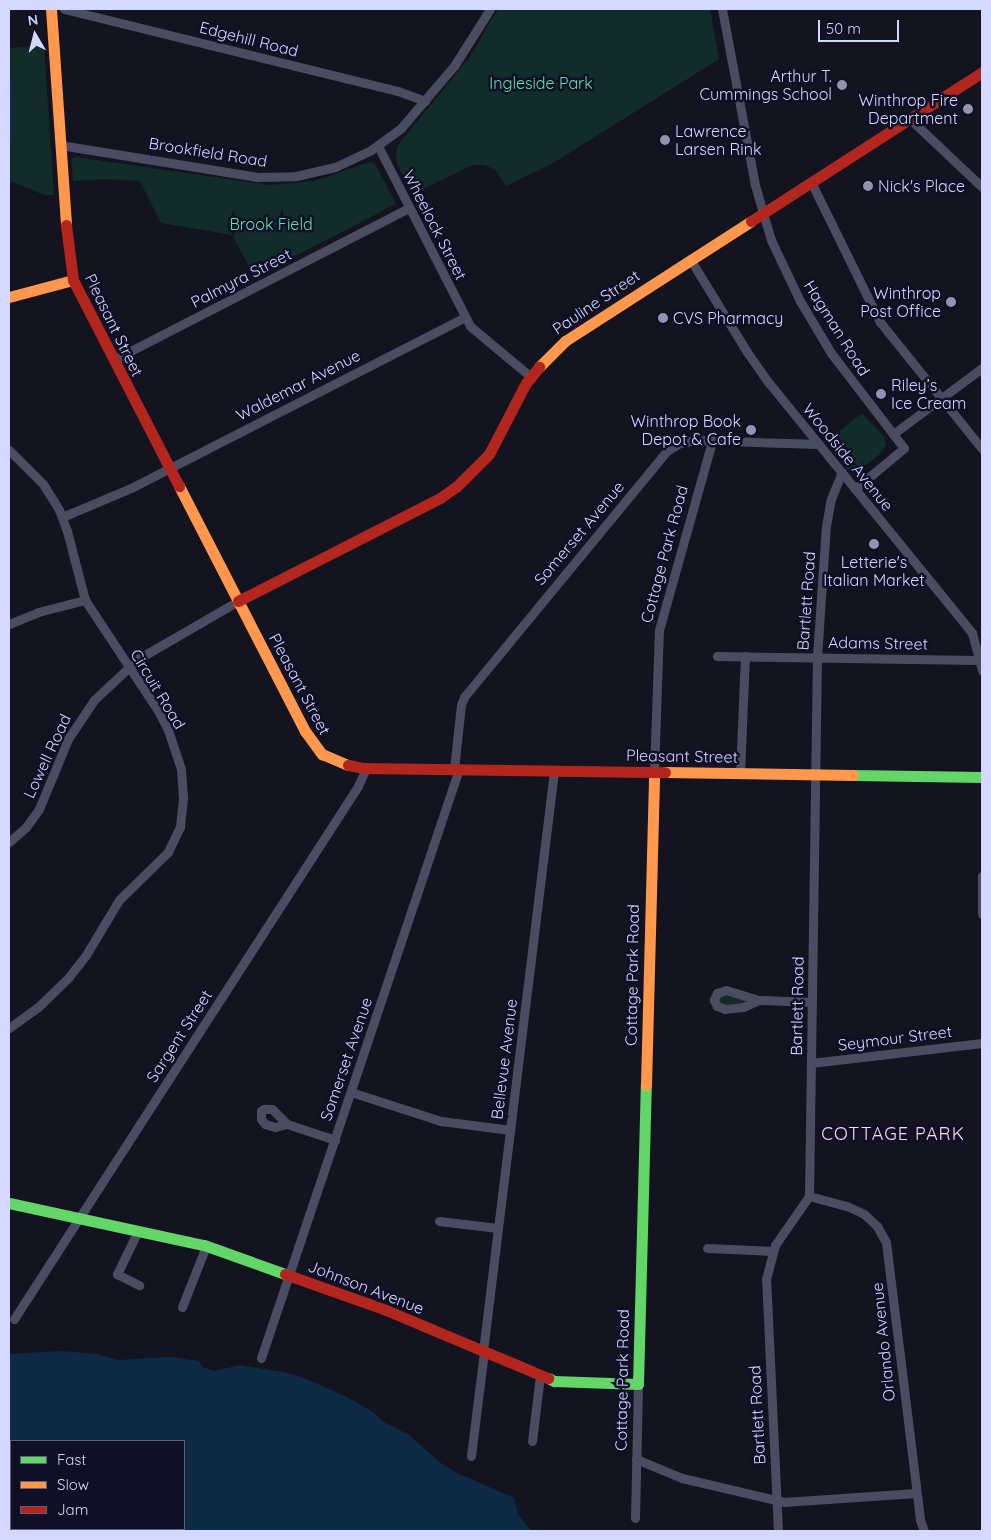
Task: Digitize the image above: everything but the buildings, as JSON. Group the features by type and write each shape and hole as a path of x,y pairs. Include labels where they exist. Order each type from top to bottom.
{"main road":[{"name":"Pleasant Street","path":"51,9 68,256 73,280 238,601 315,746 325,756 341,764 366,768 982,777"},
{"name":"Pauline Street","path":"238,601 440,498 461,483 492,450 530,377 548,356 570,337 982,72"},
{"path":"9,297 73,280"},
{"name":"Cottage Park Road","path":"638,1384 654,772"},
{"name":"Johnson Avenue","path":"9,1203 206,1246 386,1310 540,1376 561,1382 638,1384"}],"street":[{"name":"Edgehill Road","path":"64,9 398,91 425,101"},
{"name":"Brookfield Road","path":"60,145 269,177 296,176 327,170 350,161 378,146 401,128 469,45 490,9"},
{"name":"Hagman Road","path":"722,9 762,213 784,268 824,342 845,373 904,448 855,489"},
{"path":"910,119 982,187"},
{"name":"Wheelock Street","path":"378,146 465,317"},
{"path":"810,182 880,322 982,447"},
{"name":"Palmyra Street","path":"113,360 409,208"},
{"name":"Woodside Avenue","path":"690,259 754,364 972,633 982,670"},
{"path":"465,317 474,331 530,377"},
{"name":"Waldemar Avenue","path":"62,517 131,488 465,317"},
{"path":"893,434 982,368"},
{"name":"Cottage Park Road","path":"654,772 659,630 712,441"},
{"name":"Somerset Avenue","path":"261,1358 457,769 461,704 464,697 667,451 686,442 819,444"},
{"name":"Circuit Road","path":"9,1028 38,1007 69,977 86,954 119,900 163,857 178,833 183,798 182,776 177,752 161,715 85,600 62,517 43,484 10,454"},
{"name":"Bartlett Road","path":"778,1531 766,1286 772,1251 786,1226 809,1196 817,657 826,526 831,499 842,472"},
{"path":"9,624 38,612 85,600"},
{"name":"Lowell Road","path":"9,842 26,827 39,809 65,745 80,718 94,700 128,666 147,653 238,601"},
{"name":"Adams Street","path":"717,656 979,660"},
{"path":"740,774 745,656"},
{"name":"Sargent Street","path":"14,1319 358,786 366,768"},
{"name":"Bellevue Avenue","path":"470,1456 554,771"},
{"path":"982,876 982,914"},
{"path":"759,1000 812,1002"},
{"name":"Seymour Street","path":"811,1063 982,1042"},
{"path":"351,1092 441,1121 510,1130"},
{"path":"287,1124 335,1140"},
{"name":"Orlando Avenue","path":"809,1196 859,1211 874,1222 886,1242 916,1493 920,1520 924,1531"},
{"path":"439,1221 498,1228"},
{"path":"138,1231 117,1274 139,1285"},
{"path":"182,1307 206,1246"},
{"path":"707,1248 772,1251"},
{"path":"532,1441 540,1376"},
{"name":"Cottage Park Road","path":"634,1518 638,1384"},
{"path":"636,1459 682,1478 790,1502 916,1493"}],"green space":[{"name":"Ingleside Park","path":"498,9 710,9 719,59 552,164 506,186 495,170 485,165 473,165 412,194 397,164 396,153 398,145 469,58"},
{"path":"44,45 54,195 44,195 13,182 9,183 9,48"},
{"name":"Brook Field","path":"76,157 269,185 314,181 370,162 375,164 396,204 255,277 232,235 161,223 140,181 104,179 73,181 71,159"},
{"path":"862,413 884,437 886,445 880,454 856,473 849,471 826,442"},
{"path":"725,994 745,999 747,1002 725,1005 719,1003 719,996"}],"water":[{"path":"9,73 13,82 14,132 9,158"},
{"path":"61,1351 97,1354 118,1360 169,1357 199,1361 202,1367 215,1371 240,1365 288,1373 304,1378 347,1397 373,1412 384,1422 409,1435 442,1464 457,1473 514,1498 518,1514 531,1531 9,1531 9,1354"}],"traffic: fast":[{"path":"853,775 982,777"},
{"path":"548,1378 554,1381 638,1384 646,1085"},
{"path":"9,1203 204,1245 285,1274"}],"traffic: slow":[{"path":"51,9 66,225"},
{"path":"539,367 565,341 751,221"},
{"path":"9,297 73,280"},
{"path":"179,486 305,731 322,754 348,765"},
{"path":"646,1085 654,772"},
{"path":"665,772 853,775"}],"traffic: jam":[{"path":"751,221 982,72"},
{"path":"66,225 73,280 179,486"},
{"path":"238,601 440,498 456,487 489,454 526,383 539,367"},
{"path":"348,765 363,768 665,772"},
{"path":"285,1274 386,1310 548,1378"}],"place":[{"name":"Arthur T. Cummings School","path":"842,85"},
{"name":"Winthrop Fire Department","path":"968,109"},
{"name":"Lawrence Larsen Rink","path":"665,140"},
{"name":"Nick's Place","path":"868,186"},
{"name":"Winthrop Post Office","path":"951,302"},
{"name":"CVS Pharmacy","path":"663,318"},
{"name":"Riley’s Ice Cream","path":"881,394"},
{"name":"Winthrop Book Depot & Cafe","path":"751,430"},
{"name":"Letterie's Italian Market","path":"874,544"}],"district":[{"name":"COTTAGE PARK","path":"893,1134"}]}
